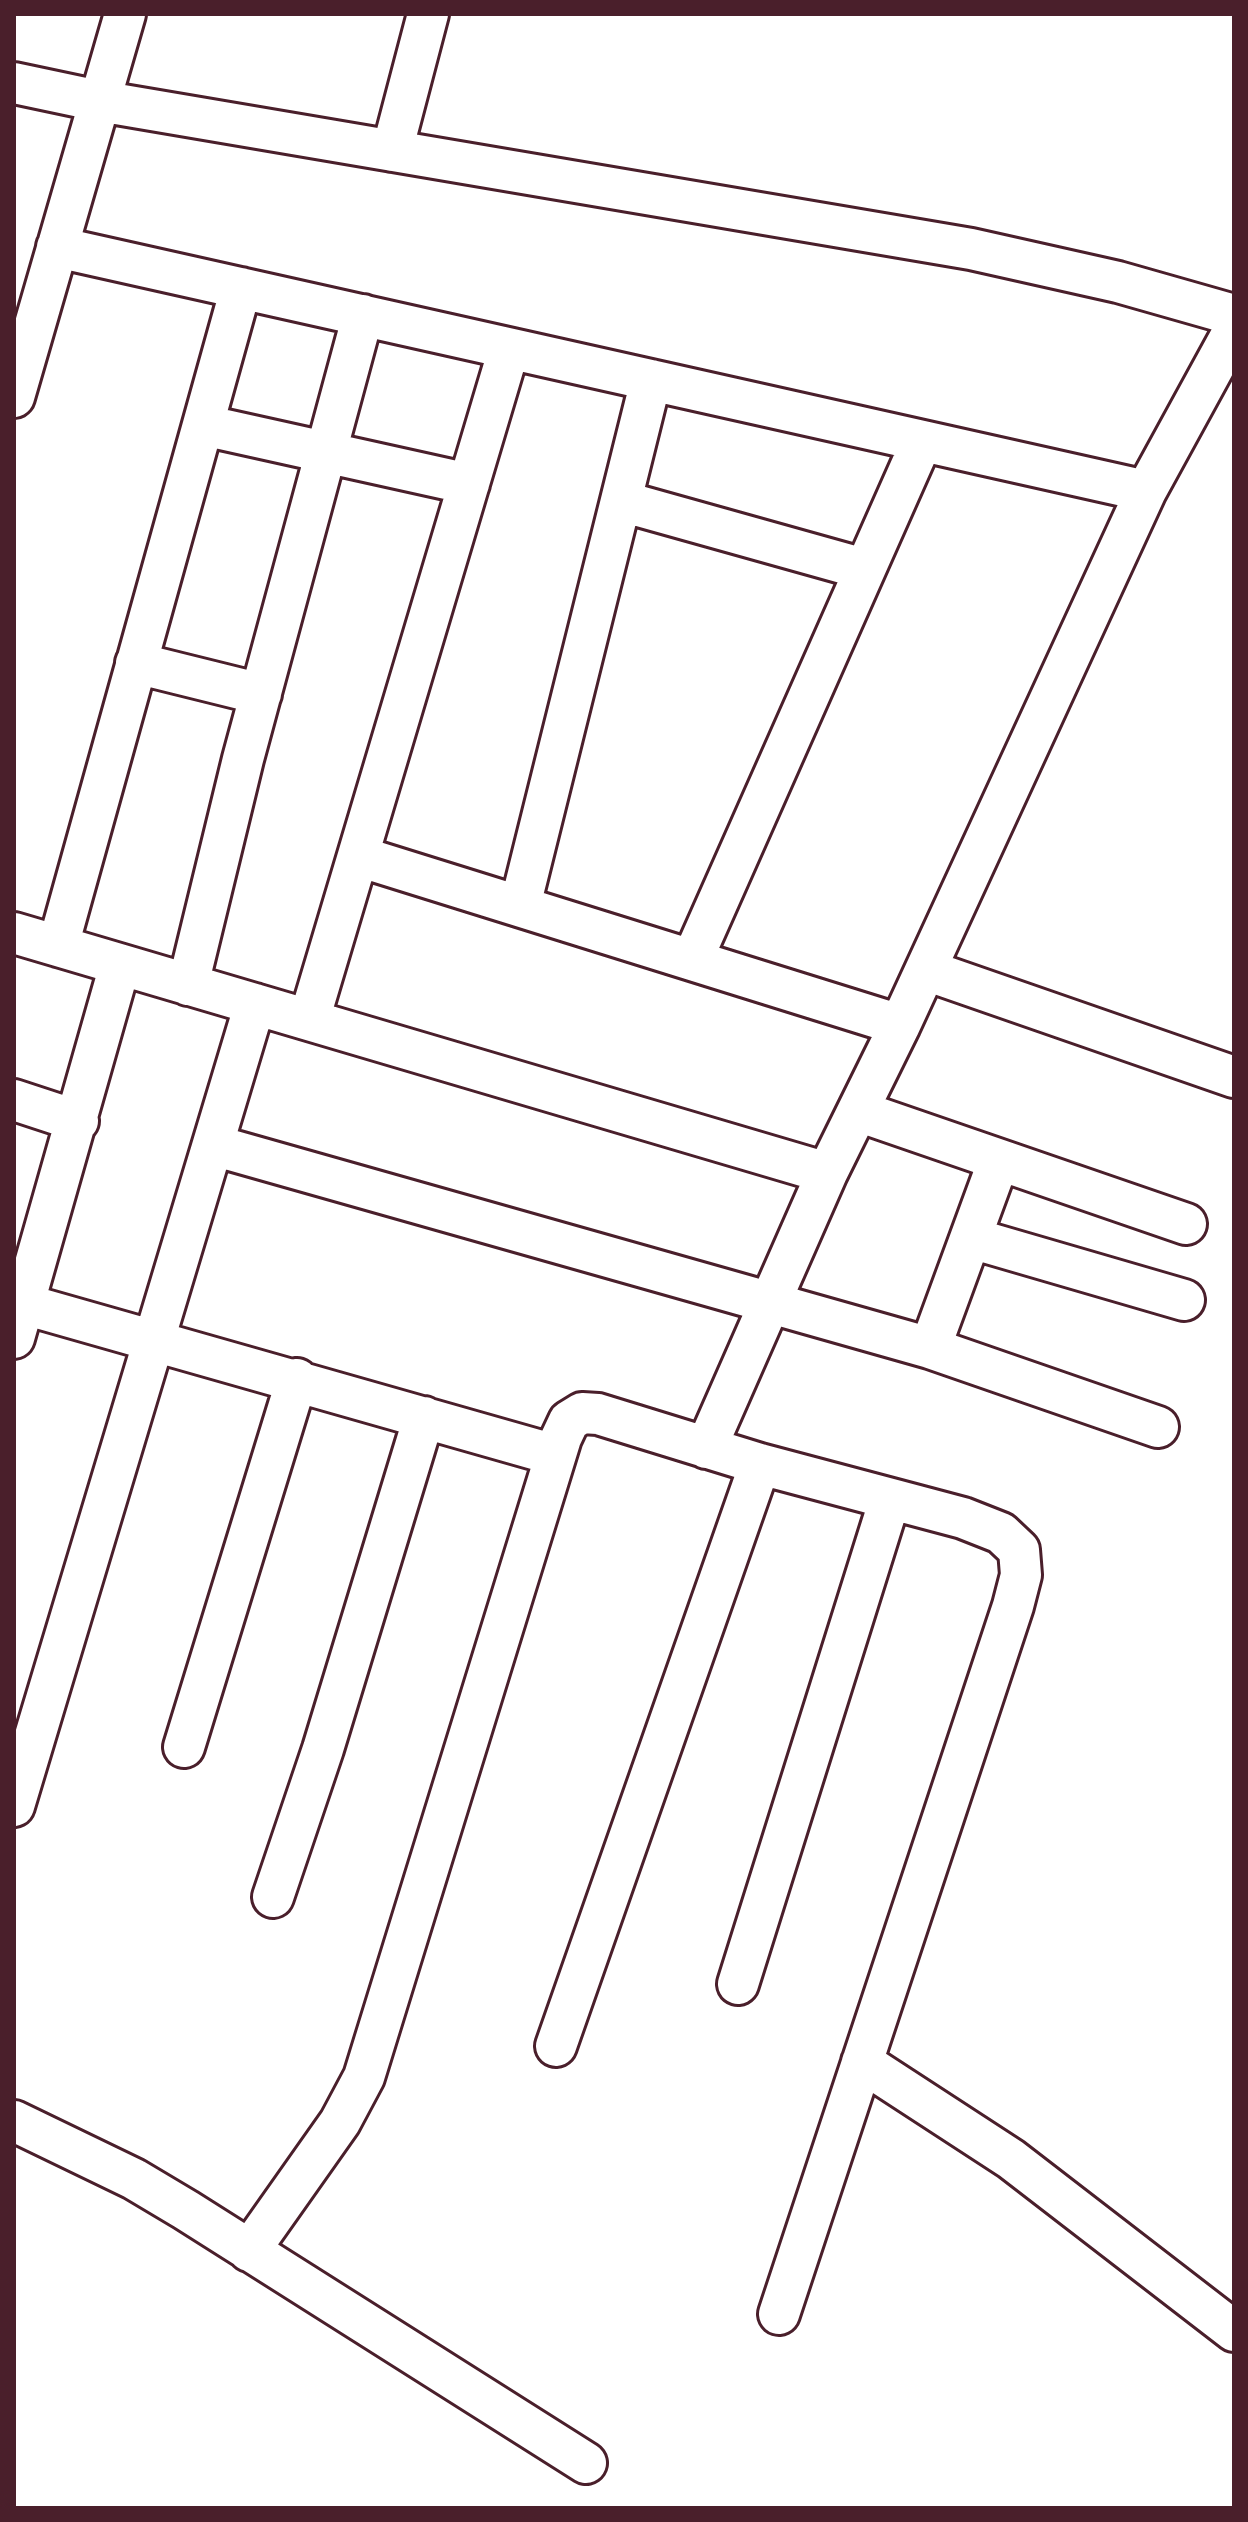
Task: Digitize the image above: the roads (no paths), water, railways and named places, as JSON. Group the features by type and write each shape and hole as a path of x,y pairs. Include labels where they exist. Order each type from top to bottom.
{"street":[{"path":"14,397 125,14"},
{"path":"392,151 428,14"},
{"path":"14,83 99,101 971,249 1118,282 1234,315"},
{"path":"57,247 1146,491"},
{"path":"58,946 241,288"},
{"path":"188,985 261,694 363,315"},
{"path":"706,1448 827,1173 926,970 1146,491 1234,330"},
{"path":"309,1020 509,349"},
{"path":"520,906 651,380"},
{"path":"203,425 469,484"},
{"path":"692,960 922,441"},
{"path":"621,501 864,569"},
{"path":"136,663 261,694"},
{"path":"358,856 900,1025"},
{"path":"14,933 827,1173"},
{"path":"120,965 19,1321 155,1340 555,1455"},
{"path":"926,970 1234,1077"},
{"path":"14,1806 255,1004"},
{"path":"14,1100 78,1121"},
{"path":"858,1111 1186,1224"},
{"path":"213,1145 930,1348 1158,1427"},
{"path":"930,1348 999,1160"},
{"path":"971,1238 1184,1300"},
{"path":"184,1747 297,1379"},
{"path":"249,2251 340,2122 364,2077 555,1455 569,1421 582,1413 598,1414 760,1464 963,1518 1001,1533 1019,1550 1021,1575 779,2314"},
{"path":"273,1897 323,1749 424,1417"},
{"path":"556,2046 760,1464"},
{"path":"738,1984 890,1499"},
{"path":"862,2062 1011,2159 1234,2331"},
{"path":"14,2121 134,2179 586,2463"}]}
